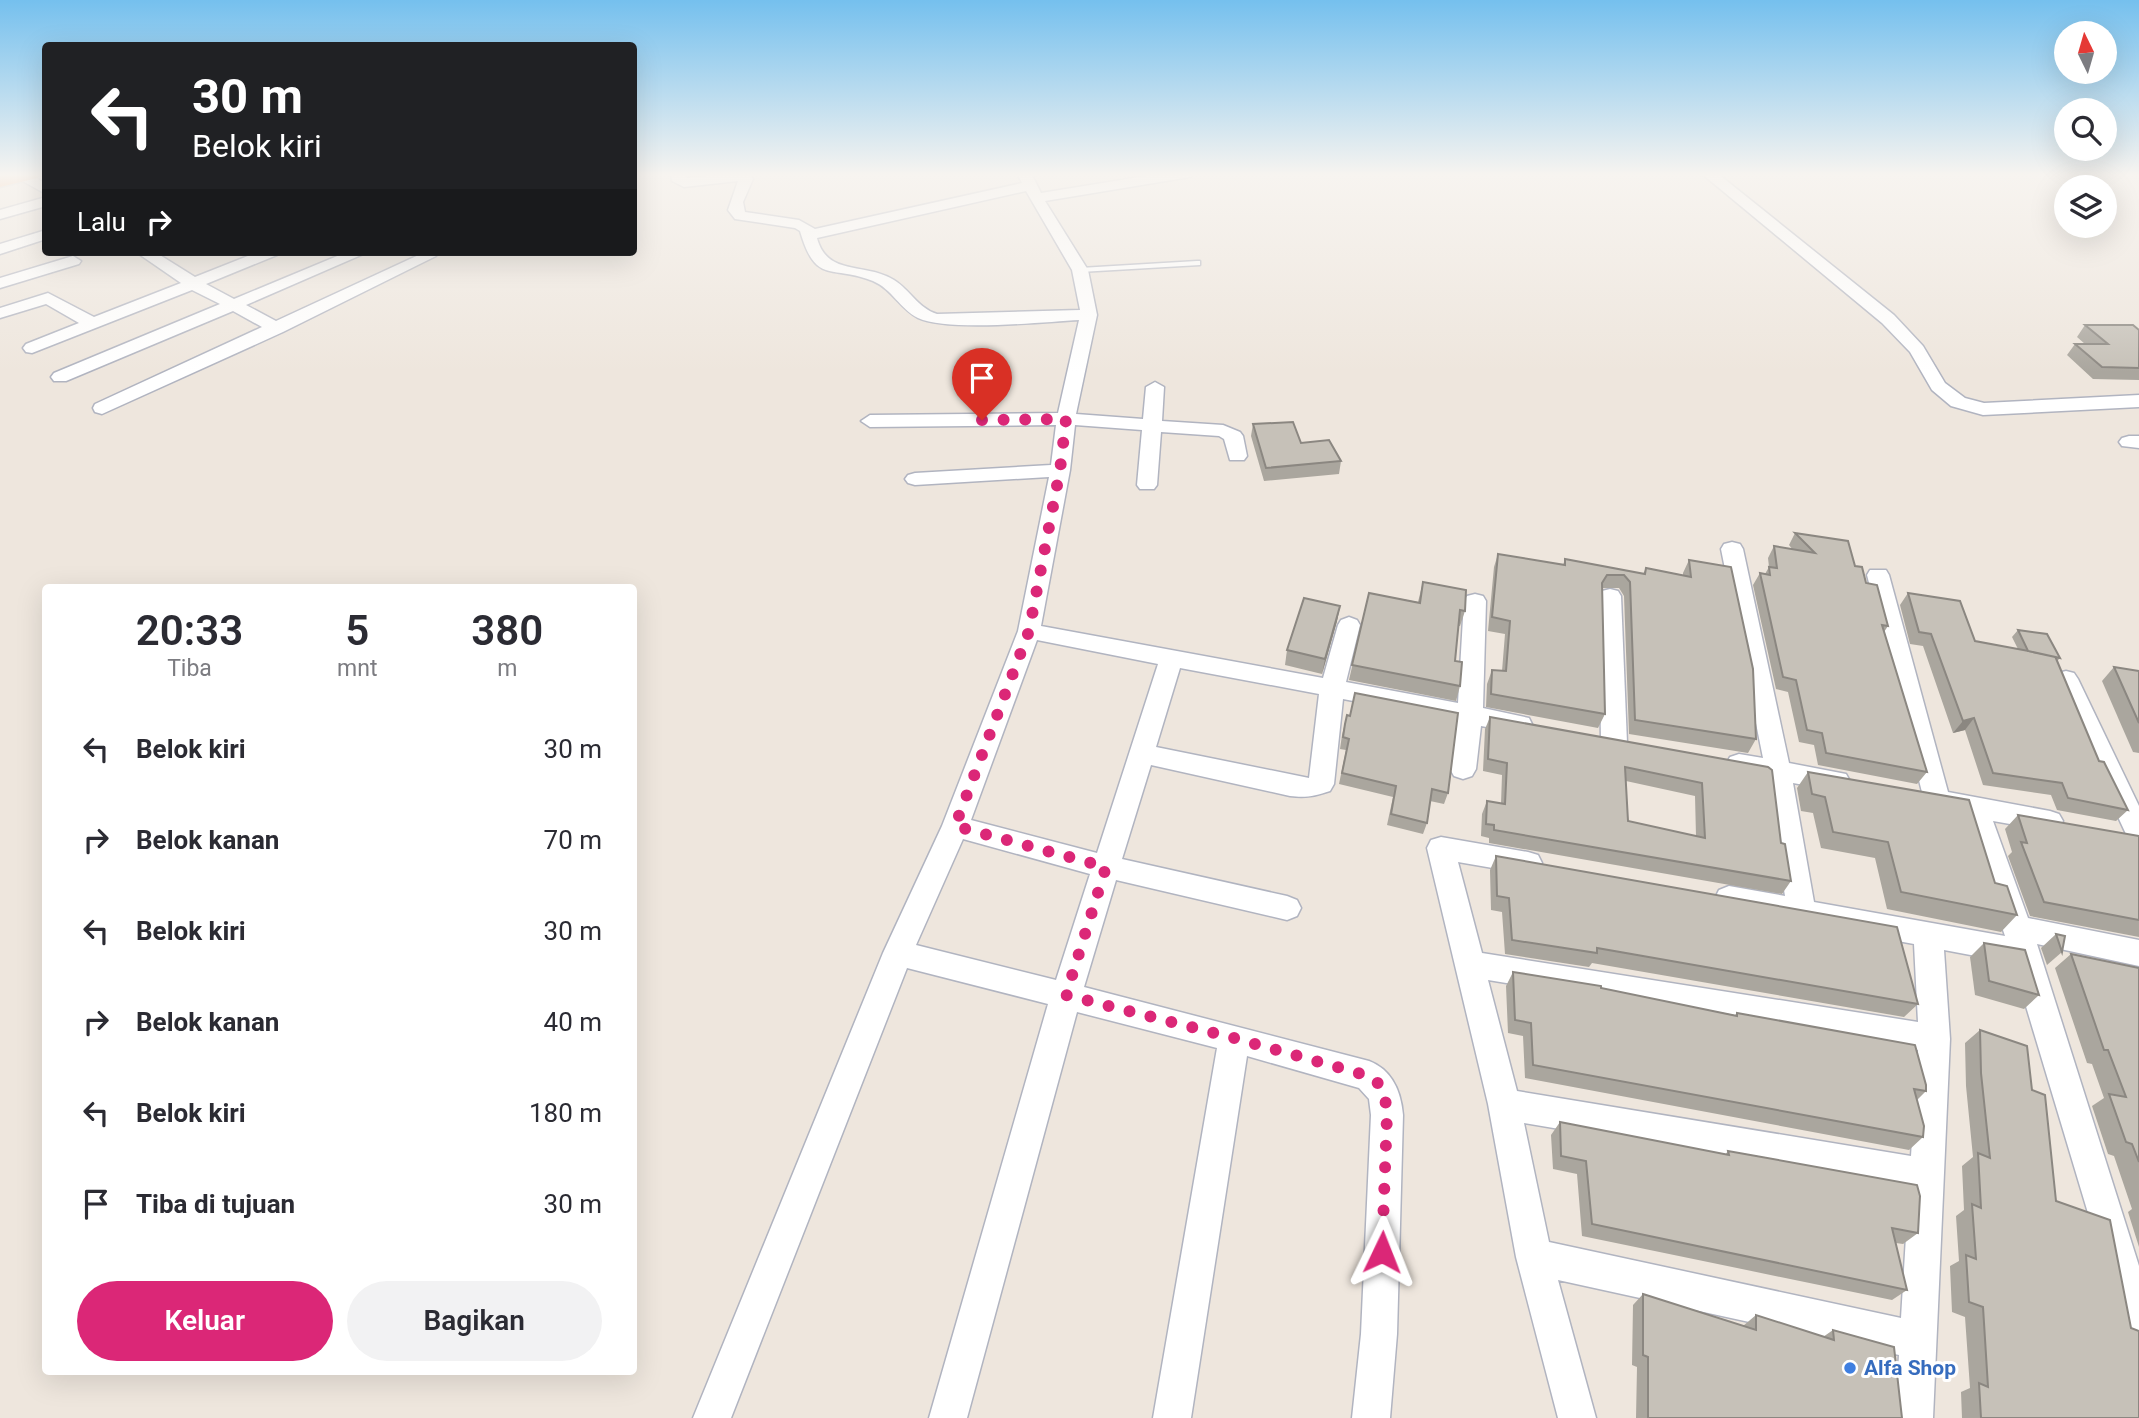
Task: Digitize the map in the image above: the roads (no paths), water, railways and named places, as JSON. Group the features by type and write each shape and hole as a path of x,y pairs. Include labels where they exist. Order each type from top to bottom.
{"street":[{"path":"0,249 30,239"},
{"path":"810,239 811,250 824,264 884,280 918,313 928,318 950,320 1089,315"},
{"path":"712,1418 898,953 955,826 1029,631 1060,470 1066,419 1089,315 1080,270 1062,239"},
{"path":"1789,239 1888,319 1917,350 1938,386 1958,402 1983,409 2139,401"},
{"path":"150,256 194,284 277,328"},
{"path":"32,348 262,256"},
{"path":"60,377 351,256"},
{"path":"102,408 428,256"},
{"path":"0,283 73,261"},
{"path":"0,313 48,298 93,324"},
{"path":"1147,485 1155,387"},
{"path":"870,421 1066,419 1228,432 1233,436 1237,456"},
{"path":"915,479 1060,470"},
{"path":"1732,549 1778,770 1801,910"},
{"path":"1878,575 1937,800"},
{"path":"1610,596 1614,743"},
{"path":"1463,769 1470,714 1475,601"},
{"path":"1142,753 1290,786 1317,786 1322,780 1332,688 1349,625"},
{"path":"1029,631 1549,730"},
{"path":"948,1418 1066,995 1172,657"},
{"path":"2066,679 2139,836"},
{"path":"1588,737 1642,747"},
{"path":"1710,759 1857,785"},
{"path":"1910,795 2070,825"},
{"path":"1975,807 2020,940 2139,1323"},
{"path":"955,826 1106,867 1287,908"},
{"path":"2112,833 2139,836"},
{"path":"1561,868 1441,848 1504,1104 1534,1257 1577,1418"},
{"path":"1707,894 1928,934 2020,940 2139,953"},
{"path":"1914,1418 1916,1339 1928,1175 1934,1039 1928,934"},
{"path":"898,953 1234,1038 1369,1076 1379,1084 1385,1097 1387,1115 1379,1334 1371,1418"},
{"path":"1468,964 1934,1039"},
{"path":"1172,1418 1234,1038"},
{"path":"1504,1104 1928,1175"},
{"path":"1534,1257 1916,1339"}],"lane":[{"path":"1080,270 1197,263"}],"place":[{"name":"Alfa Shop","path":"1850,1368"}]}
